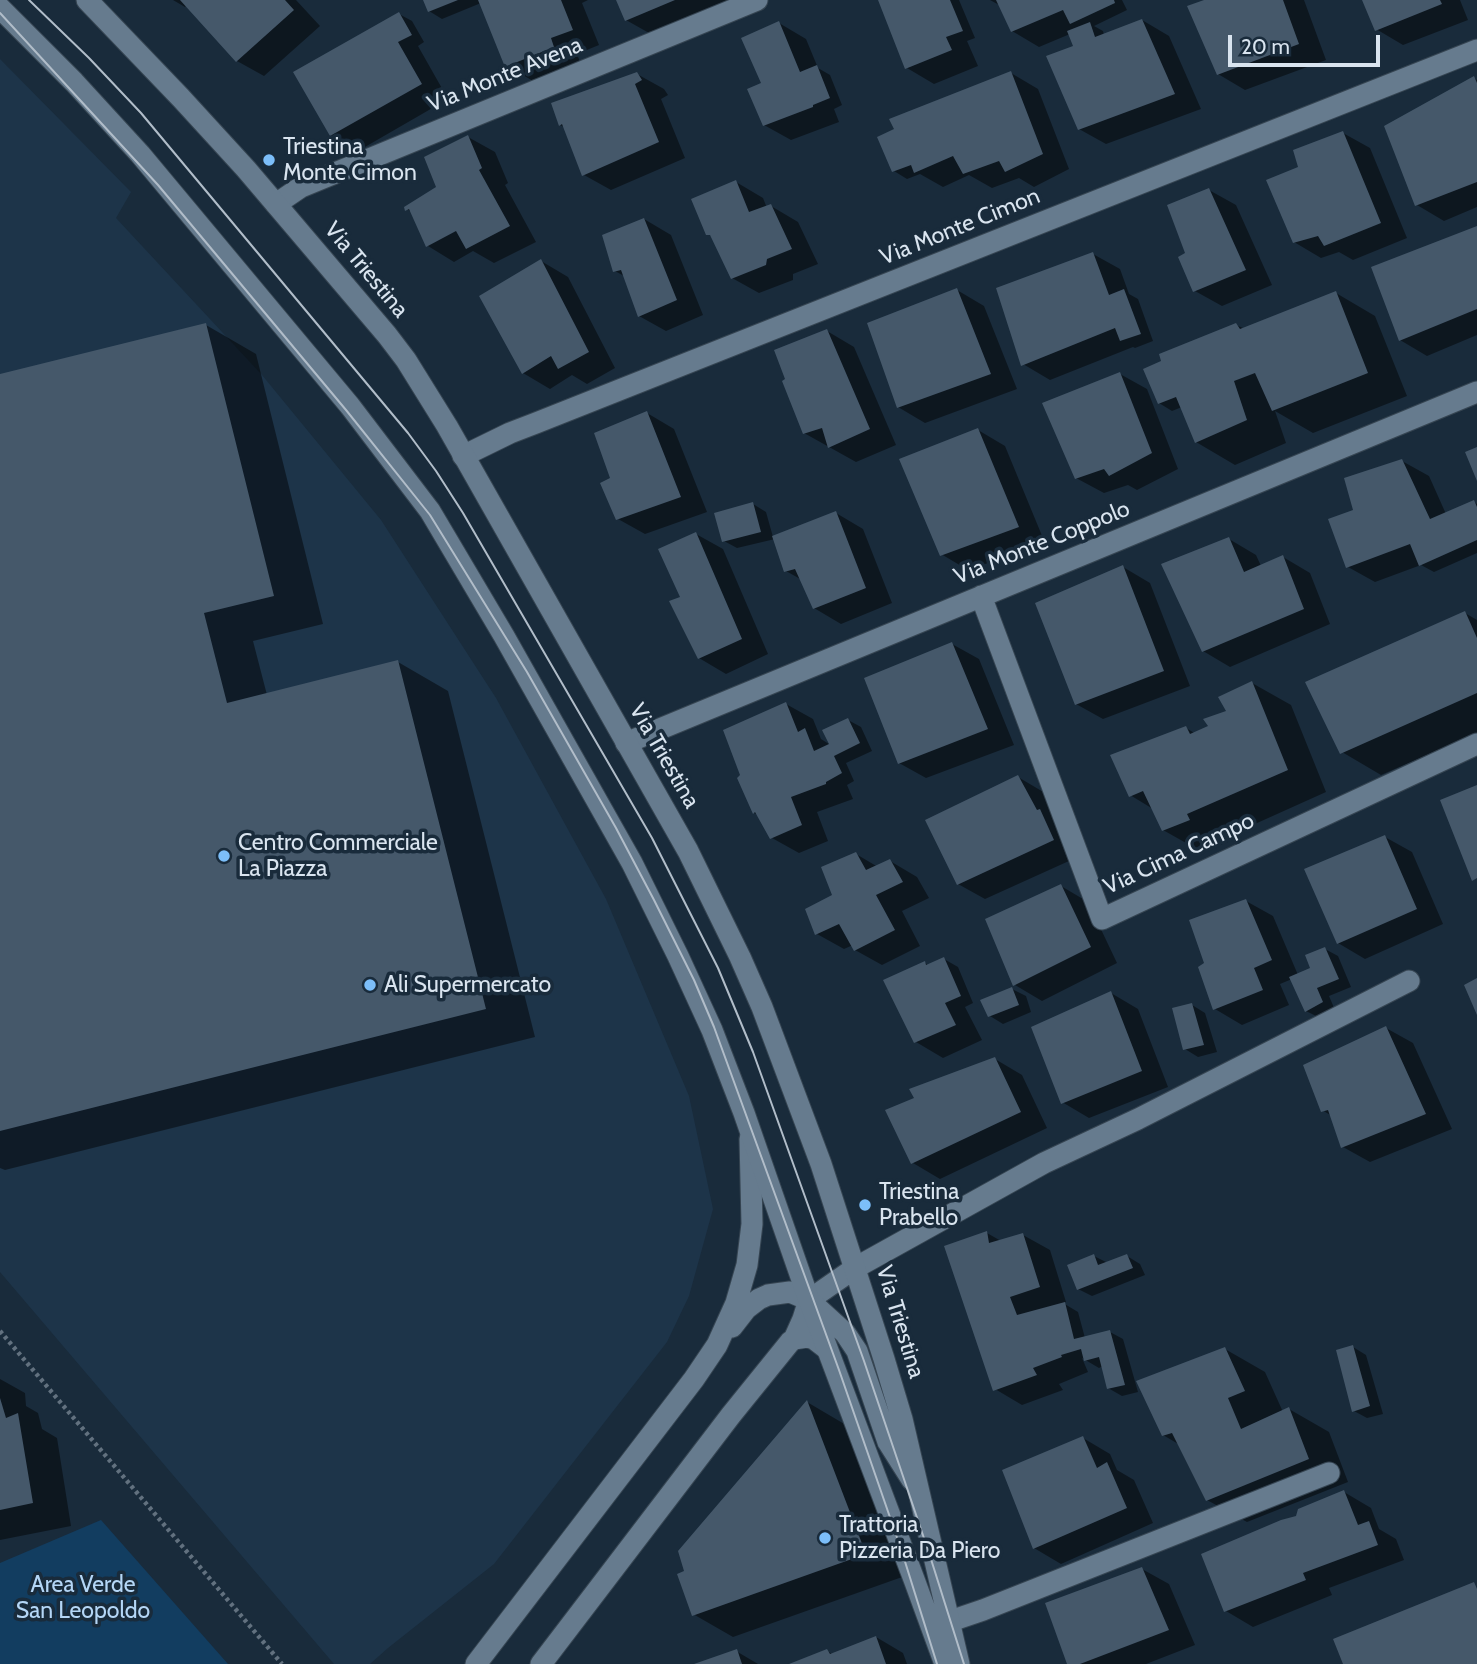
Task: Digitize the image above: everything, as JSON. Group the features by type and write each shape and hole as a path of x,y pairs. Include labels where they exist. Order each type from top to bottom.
{"street":[{"name":"Via Triestina","path":"87,0 217,136 393,343 428,394 688,851 762,1007 813,1141 855,1268 895,1395 923,1506 945,1664"},
{"name":"Via Monte Avena","path":"276,204 301,187 757,0"},
{"name":"Via Triestina","path":"0,8 74,82 163,181 351,406 430,510 504,636 632,863 712,1030 827,1349 959,1664"},
{"name":"Via Monte Cimon","path":"463,456 510,433 1477,50"},
{"name":"Via Monte Coppolo","path":"626,743 1477,392"},
{"name":"Via Cima Campo","path":"981,596 1102,919 1477,744"},
{"path":"541,1664 731,1415 794,1339 809,1300 855,1268 1044,1163 1138,1119 1409,981"},
{"path":"717,1345 736,1303 747,1265 752,1224 750,1133"},
{"path":"475,1664 717,1345 746,1309 768,1295 785,1292 809,1300 845,1333 857,1350 888,1442 915,1485 923,1506"},
{"path":"794,1339 814,1339 827,1349"},
{"path":"941,1624 983,1610 1329,1473"}],"path":[{"path":"0,1331 282,1664"}],"shaded area":[{"path":"0,59 131,192 116,218 262,375 381,520 496,698 606,899 689,1096 713,1209 689,1296 667,1342 494,1564 370,1664 334,1664 0,1272"}],"green space":[{"name":"Area Verde San Leopoldo","path":"101,1520 228,1664 0,1664 0,1563"}],"building":[{"path":"180,0 285,0 294,10 236,62"},
{"path":"423,0 458,0 428,12"},
{"path":"478,0 561,0 573,30 551,38 554,47 505,67"},
{"path":"616,0 675,0 625,21"},
{"path":"878,0 950,0 963,31 946,37 952,50 905,69"},
{"path":"996,0 1114,0 1115,3 1070,24 1063,10 1011,32"},
{"path":"1204,0 1283,0 1299,44 1217,75 1187,6"},
{"path":"1362,0 1440,0 1442,4 1375,31"},
{"path":"399,12 412,35 398,42 422,84 330,136 293,72"},
{"path":"1142,19 1175,94 1078,130 1046,56 1073,46 1067,31 1090,22 1095,37"},
{"path":"779,21 800,72 817,65 830,98 763,126 747,89 761,83 741,38"},
{"path":"1011,71 1043,154 1005,172 999,161 963,174 953,156 914,173 911,165 892,172 877,137 894,129 889,119"},
{"path":"637,72 642,80 635,84 659,142 582,176 551,103"},
{"path":"1474,76 1477,83 1477,182 1415,206 1384,126"},
{"path":"1343,131 1381,223 1324,246 1318,236 1293,243 1266,180 1298,167 1293,150"},
{"path":"468,135 482,168 479,170 510,226 466,249 456,231 426,247 409,209 405,211 404,207 436,187 424,157"},
{"path":"736,180 749,212 771,204 792,249 767,259 766,265 731,279 710,235 706,235 691,199"},
{"path":"1209,188 1246,270 1193,292 1178,257 1185,253 1167,205"},
{"path":"644,218 677,300 638,317 621,270 613,272 602,235"},
{"path":"1477,226 1477,309 1399,341 1371,267"},
{"path":"1093,252 1109,295 1124,289 1141,334 1120,341 1115,328 1021,366 996,288"},
{"path":"541,259 589,352 558,369 551,356 522,374 479,296"},
{"path":"957,288 991,374 897,408 867,323"},
{"path":"1336,291 1368,373 1272,411 1255,373 1234,381 1247,420 1195,443 1176,397 1158,404 1143,369 1161,361 1159,354 1236,323 1240,329"},
{"name":"Centro Commerciale La Piazza","path":"206,323 274,596 204,613 227,703 398,660 486,1009 0,1131 0,374"},
{"path":"827,329 870,429 828,448 822,428 803,434 782,381 785,379 774,350"},
{"path":"1120,372 1152,453 1109,476 1104,469 1075,479 1042,403"},
{"path":"647,411 681,497 616,520 600,483 610,478 594,433"},
{"path":"978,428 1019,527 940,556 899,459"},
{"path":"1477,447 1477,481 1465,452"},
{"path":"1402,459 1430,519 1474,500 1477,507 1477,540 1419,566 1410,544 1346,568 1328,519 1353,510 1344,478"},
{"path":"753,502 761,532 722,542 714,513"},
{"path":"836,511 866,588 813,609 795,569 784,572 772,536"},
{"path":"696,532 742,639 698,659 669,601 680,597 658,549"},
{"path":"1229,537 1244,572 1283,555 1304,609 1202,652 1161,564"},
{"path":"1123,565 1164,671 1075,705 1035,603"},
{"path":"1465,611 1477,638 1477,693 1340,754 1305,682"},
{"path":"952,642 988,729 898,764 864,678"},
{"path":"1252,681 1288,770 1187,814 1190,820 1162,831 1143,791 1129,797 1110,755 1186,726 1190,734 1208,726 1203,719 1226,711 1218,697"},
{"path":"786,702 798,732 805,728 814,751 829,744 822,730 848,718 860,743 834,756 842,773 826,784 791,797 802,825 770,839 755,812 753,814 737,778 740,775 723,730"},
{"path":"1018,775 1037,810 1040,809 1054,840 957,885 925,820"},
{"path":"1477,785 1477,878 1472,881 1440,800"},
{"path":"1385,835 1417,909 1337,944 1304,869"},
{"path":"856,852 866,870 890,859 903,882 876,895 895,930 854,951 839,924 815,935 805,909 832,895 821,867"},
{"path":"1061,884 1091,947 1013,986 985,919"},
{"path":"1246,899 1272,960 1254,968 1263,990 1213,1010 1198,967 1204,963 1189,920"},
{"path":"1325,947 1339,979 1317,988 1323,1002 1305,1012 1289,977 1310,968 1305,955"},
{"path":"944,957 961,996 945,1003 956,1025 914,1043 883,980 925,961 926,965"},
{"path":"1477,978 1477,1015 1464,985"},
{"path":"1012,987 1019,1005 988,1017 980,1000"},
{"path":"1111,991 1142,1071 1061,1104 1031,1027"},
{"path":"1192,1003 1204,1045 1183,1050 1172,1008"},
{"path":"1386,1026 1426,1114 1341,1148 1328,1110 1321,1112 1303,1065"},
{"path":"995,1057 1021,1112 911,1164 885,1110 914,1098 909,1089"},
{"path":"987,1231 989,1243 1023,1233 1040,1287 1010,1297 1017,1315 1065,1302 1074,1339 1110,1330 1125,1385 1107,1389 1099,1357 1084,1361 1081,1349 1033,1368 1037,1375 993,1391 944,1246"},
{"path":"1094,1254 1098,1265 1127,1254 1133,1268 1077,1290 1067,1265"},
{"path":"1353,1345 1370,1406 1352,1412 1336,1350"},
{"path":"1225,1347 1245,1391 1228,1398 1241,1429 1289,1407 1309,1459 1206,1501 1172,1433 1162,1436 1136,1381"},
{"path":"0,1398 6,1418 18,1413 33,1503 0,1510"},
{"path":"807,1400 866,1554 692,1616 677,1574 684,1571 678,1551"},
{"path":"1083,1436 1097,1468 1107,1462 1127,1508 1033,1549 1002,1470"},
{"path":"1344,1490 1358,1525 1369,1521 1378,1545 1303,1573 1306,1580 1224,1612 1201,1554 1296,1516 1298,1509"},
{"path":"1142,1567 1169,1630 1080,1664 1067,1664 1045,1603"},
{"path":"1474,1582 1477,1589 1477,1664 1343,1664 1333,1639"},
{"path":"876,1636 886,1664 789,1664 827,1649 830,1654"},
{"path":"737,1649 742,1664 694,1664"}],"tram line":[{"path":"29,0 141,113 408,433 463,513 652,838 718,968 753,1052 864,1361 964,1664"},
{"path":"0,13 158,185 430,515 527,672 616,828 694,980 714,1027 839,1370 902,1552 937,1664"}],"place":[{"name":"Triestina Monte Cimon","path":"269,160"},
{"name":"Centro Commerciale La Piazza","path":"224,856"},
{"name":"Ali Supermercato","path":"370,985"},
{"name":"Triestina Prabello","path":"865,1205"},
{"name":"Trattoria Pizzeria Da Piero","path":"825,1538"}]}
